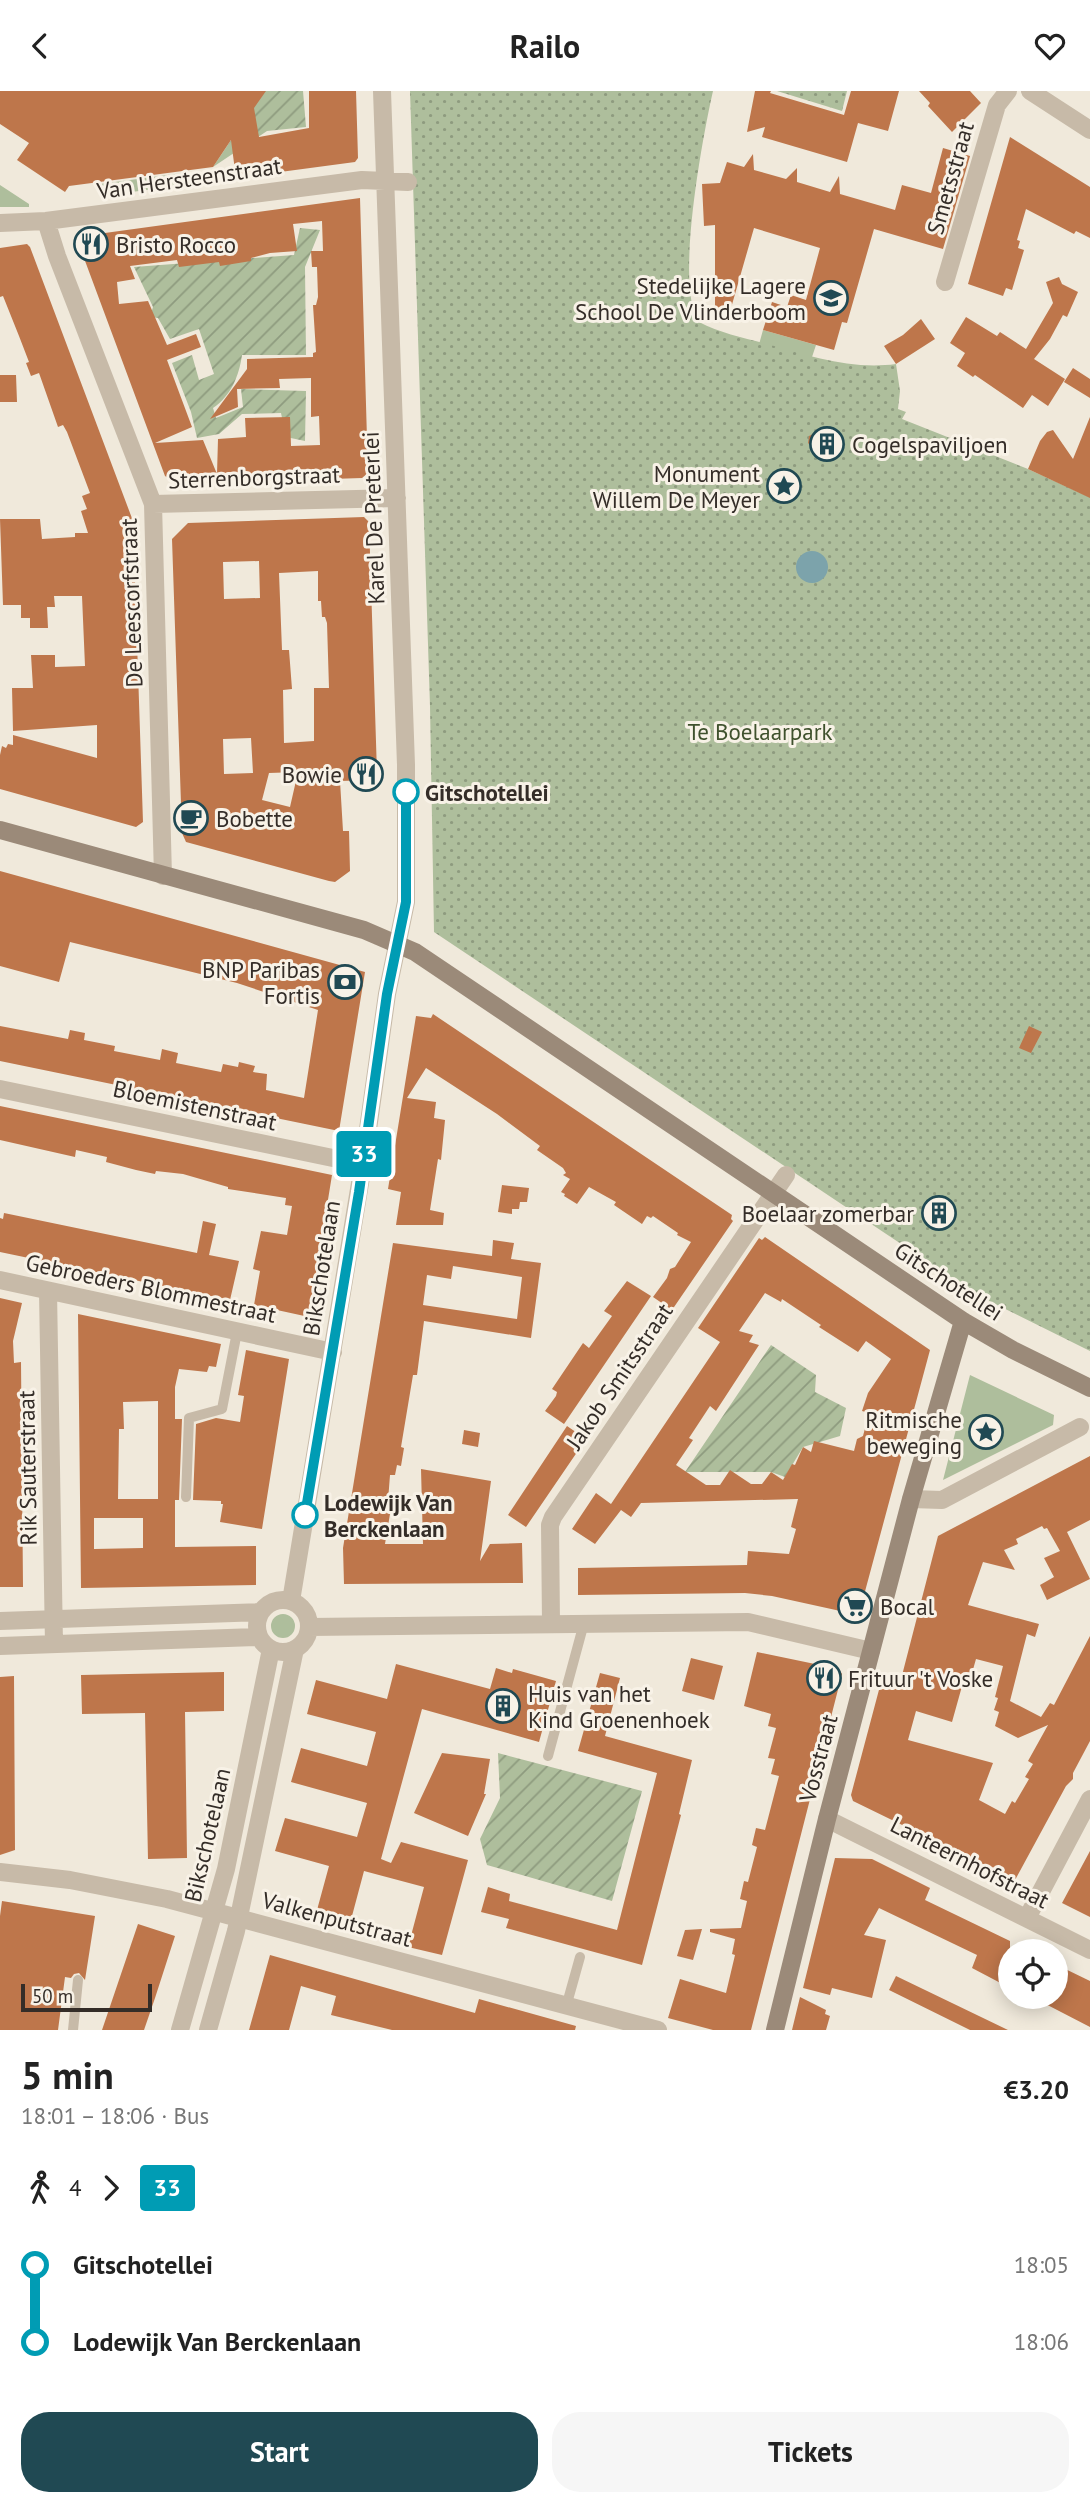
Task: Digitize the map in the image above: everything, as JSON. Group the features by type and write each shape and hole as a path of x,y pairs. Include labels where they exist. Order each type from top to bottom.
{"street":[{"name":"Karel De Preterlei","path":"382,91 406,765 406,902 398,943"},
{"name":"Smetsstraat","path":"945,282 997,105 1008,91"},
{"path":"1030,91 1090,130"},
{"name":"Van Hersteenstraat","path":"0,223 46,221 362,180 408,182"},
{"name":"De Leescorfstraat","path":"46,221 153,504 163,876"},
{"name":"Sterrenborgstraat","path":"153,504 397,498"},
{"name":"Gitschotellei","path":"0,830 365,930 398,943 434,963 963,1321 1013,1350 1090,1388"},
{"name":"Bikschotelaan","path":"291,1601 332,1352 372,1167 387,994 398,943"},
{"name":"Bloemistenstraat","path":"0,1089 372,1167"},
{"name":"Jakob Smitsstraat","path":"551,1623 550,1525 553,1517 786,1175"},
{"name":"Gebroeders Blommestraat","path":"0,1280 332,1352"},
{"name":"Rik Sauterstraat","path":"48,1291 54,1644"},
{"name":"Vosstraat","path":"775,2030 911,1499 963,1321"},
{"path":"911,1499 942,1500 1080,1427"},
{"path":"0,1621 261,1612 272,1603 291,1601 306,1613 309,1627 748,1622 872,1651"},
{"name":"Bikschotelaan","path":"180,2030 215,1911 265,1643 258,1620 261,1612"},
{"name":"Bikschotelaan","path":"208,2030 238,1918 295,1649 305,1640 309,1627"},
{"path":"0,1646 265,1643 279,1652 295,1649"},
{"path":"1027,1918 1090,1799"},
{"name":"Lanteernhofstraat","path":"827,1819 1090,1950"},
{"name":"Valkenputstraat","path":"0,1873 83,1883 157,1897 658,2030"}],"lane":[{"path":"186,1497 189,1418 222,1409 237,1332"},
{"path":"548,1756 584,1623"},
{"path":"566,2007 580,1957"},
{"path":"73,2030 78,1980"}],"green space":[{"path":"264,91 303,91 306,127 267,131 213,167"},
{"name":"Te Boelaarpark","path":"410,91 713,91 698,174 690,246 689,278 692,304 699,322 732,335 831,361 863,365 896,364 900,391 898,409 906,412 902,419 1028,469 1087,496 1090,493 1090,1351 979,1296 434,932 430,706"},
{"path":"777,91 847,91 842,111"},
{"path":"190,172 191,184 102,196 100,184"},
{"path":"0,185 29,204 29,207 0,207"},
{"path":"300,228 320,230 305,267 306,355 242,355 233,385 225,398 213,408 216,418 243,407 241,389 306,391 305,441 286,437 281,413 242,414 219,434 197,438 191,412 172,363 192,355 199,380 214,374 199,329 170,339 158,318 150,317 153,307 134,267 294,255"},
{"path":"763,330 816,345 810,363 758,348"},
{"path":"771,1345 816,1375 815,1392 846,1408 840,1436 803,1447 785,1477 771,1472 685,1472"},
{"path":"970,1375 1054,1415 1053,1425 943,1480"},
{"path":"283,1614 291,1618 295,1626 291,1634 283,1638 275,1634 271,1626 275,1618"},
{"path":"498,1753 642,1791 612,1901 487,1865 480,1839 500,1798"}],"water":[{"path":"812,551 823,556 828,567 823,578 812,583 801,578 796,567 801,556"}],"building":[{"path":"0,91 266,91 254,108 259,137 309,128 309,91 356,91 358,158 355,162 236,178 231,140 213,167 69,186 65,192 17,160 29,143 0,124"},
{"path":"755,91 771,91 770,93 844,115 851,91 899,91 888,131 858,123 847,162 762,137 765,127 747,132"},
{"path":"919,91 970,91 981,103 952,132 928,106 930,103"},
{"path":"1010,137 1090,187 1090,238 1076,231 1074,234 1026,209 1017,240 1020,241 1018,248 1024,250 1012,290 1006,288 1003,296 968,284"},
{"path":"943,148 970,156 943,249 874,229 847,323 842,322 834,350 763,330 772,302 787,307 791,295 806,300 820,248 754,228 729,315 715,312 715,225 704,226 702,184 720,183 727,162 744,167 753,154 754,170 786,179 797,168 797,182 830,192 839,176 840,194 895,210 902,185 931,193"},
{"path":"360,198 368,473 362,478 177,484 165,476 78,242 83,236","holes":["322,221 323,251 311,251 312,267 317,267 318,297 316,305 313,305 316,352 313,357 247,359 247,369 210,419 238,407 237,389 280,388 279,379 311,378 311,417 319,416 320,445 291,446 290,417 245,418 246,437 218,439 217,474 203,440 155,443 192,427 167,360 201,347 196,334 167,345 148,301 119,304 117,282 135,279 130,266 177,260 179,267 219,262 220,266 251,261 251,258 270,253 297,251 293,224"]},
{"path":"27,244 133,521 143,822 136,827 0,789 2,746 6,748 8,744 13,745 13,735 97,758 97,725 13,731 12,688 33,688 31,655 55,655 55,667 85,666 82,596 54,596 55,607 47,607 48,628 30,628 30,618 21,618 21,605 3,605 0,519 40,519 42,539 75,537 75,533 88,533 81,511 87,509 82,496 90,493 67,432 63,425 58,427 39,373 31,376 26,363 29,362 19,336 3,296 0,297 0,248"},
{"path":"1059,277 1062,284 1078,292 1067,317 1063,315 1050,339 1034,359 1065,379 1048,406 1032,395 1023,408 957,366 965,353 950,343 966,317 997,336 1000,332 1026,349 1053,303 1046,282"},
{"path":"921,319 935,339 896,364 884,346 903,335"},
{"path":"1073,368 1090,379 1090,398 1064,382"},
{"path":"0,375 16,375 17,402 0,402"},
{"path":"1090,417 1090,498 1028,469 1040,441 1047,432 1053,430 1073,459"},
{"path":"817,432 833,447 811,446 808,443 809,436"},
{"path":"364,517 369,522 377,773 371,780 340,781 343,831 349,831 350,871 335,882 186,842 182,833 172,539 188,523","holes":["259,561 260,598 224,599 223,562","318,571 318,601 321,601 322,617 325,617 327,623 329,688 314,688 314,741 284,743 283,690 292,689 289,650 282,650 279,573","251,738 253,773 224,774 223,739","298,772 290,807 262,800 269,773"]},
{"path":"0,871 365,972 339,1131 0,1061 0,1026 68,1039 70,1030 85,1033 84,1040 115,1046 114,1051 160,1060 162,1049 178,1053 176,1063 221,1072 223,1064 238,1067 239,1062 255,1066 253,1072 267,1074 266,1090 304,1098 318,1010 237,983 70,942 59,982 0,966"},
{"path":"433,1014 732,1215 733,1221 672,1310 653,1297 691,1242 677,1235 678,1233 653,1216 647,1216 642,1224 614,1205 616,1202 589,1187 577,1204 564,1196 561,1192 570,1179 563,1175 566,1173 563,1168 537,1150 540,1146 497,1114 426,1068 407,1098 436,1102 434,1118 445,1120 441,1160 438,1159 430,1210 444,1213 443,1225 396,1225 401,1192 388,1189 416,1016 431,1018"},
{"path":"1029,1026 1042,1032 1031,1053 1019,1048"},
{"path":"0,1106 332,1175 309,1317 254,1305 260,1271 253,1269 261,1231 287,1235 292,1206 285,1205 286,1198 228,1189 183,1174 156,1171 155,1174 136,1170 106,1162 107,1157 76,1150 75,1157 0,1140"},
{"path":"502,1185 529,1188 527,1202 520,1202 519,1209 512,1209 512,1214 498,1212"},
{"name":"Boelaar zomerbar","path":"934,1196 957,1211 944,1229 922,1214"},
{"path":"4,1213 197,1253 203,1221 216,1224 209,1255 239,1261 230,1300 0,1252 0,1218 3,1219"},
{"path":"765,1237 930,1350 860,1610 854,1614 772,1596 745,1593 578,1595 578,1568 747,1565 748,1551 789,1554 796,1529 791,1527 798,1499 641,1503 631,1517 621,1510 595,1544 572,1529 596,1493 611,1504 720,1342 698,1328 759,1238 762,1240","holes":["765,1293 781,1302 782,1299 858,1352 866,1341 891,1359 868,1393 862,1411 869,1413 863,1436 857,1439 854,1451 814,1441 811,1452 803,1447 795,1465 792,1464 783,1480 771,1472 762,1484 751,1484 730,1470 720,1485 706,1485 676,1465 693,1440 689,1438 710,1406 716,1411 759,1345 749,1342 753,1335 739,1331"]},
{"path":"493,1240 514,1243 511,1259 541,1263 531,1338 424,1321 417,1375 413,1375 401,1447 404,1448 401,1466 397,1465 395,1475 390,1475 388,1501 392,1502 385,1544 423,1544 421,1469 491,1481 480,1561 490,1544 522,1543 523,1583 344,1584 343,1548 393,1243 492,1256","holes":["453,1266 522,1277 517,1319 423,1305 427,1275 451,1279"]},
{"path":"627,1281 651,1296 564,1424 545,1411 556,1396 557,1392 552,1389 583,1343 589,1348 612,1316 604,1311"},
{"path":"0,1298 22,1303 13,1341 14,1363 21,1362 23,1587 0,1587"},
{"path":"78,1314 221,1344 216,1367 209,1366 207,1372 179,1369 175,1387 175,1419 182,1419 179,1500 175,1500 175,1547 256,1546 256,1585 81,1588","holes":["158,1401 158,1499 118,1499 119,1429 124,1429 123,1402","94,1518 143,1518 143,1548 94,1549"]},
{"path":"246,1350 289,1359 262,1529 220,1522 223,1504 221,1501 193,1500 196,1424 216,1418 240,1422 244,1396 238,1395"},
{"path":"567,1426 586,1439 526,1527 508,1515"},
{"path":"464,1430 480,1433 478,1447 462,1444"},
{"path":"1090,1456 1090,1520 1067,1532 1090,1579 1047,1600 1040,1585 1054,1577 1044,1558 1060,1551 1047,1528 1042,1526 1016,1539 1018,1544 1004,1550 1015,1570 983,1562 968,1605 1039,1624 1035,1637 1027,1634 1010,1701 1041,1717 1050,1703 1054,1705 1090,1636 1090,1741 1073,1773 1073,1779 1066,1786 1015,1880 853,1801 851,1795 880,1686 885,1683 899,1687 938,1536","holes":["976,1659 1003,1666 995,1697 998,1698 994,1710 999,1712 995,1726 1018,1738 1048,1725 1028,1761 1033,1764 1025,1777 1029,1779 1005,1814 979,1800 993,1763 908,1740 916,1711 952,1722 964,1679 970,1680"]},
{"path":"757,1652 839,1669 842,1674 751,2030 713,2030 668,2018 680,1979 726,1993 735,1955 732,1954 735,1939 710,1932 710,1929 741,1928 747,1901 740,1899 744,1881 748,1882 757,1847 752,1845 756,1828 765,1830 779,1776 771,1774 775,1759 768,1758 776,1728 768,1726 771,1714 744,1706"},
{"path":"691,1658 723,1666 714,1700 682,1691"},
{"path":"396,1664 490,1689 496,1668 512,1673 513,1669 556,1681 539,1742 422,1709 381,1859 391,1863 401,1842 468,1860 442,1955 408,1947 424,1887 364,1871 348,1931 314,1921 329,1866 275,1851 285,1818 357,1837 367,1803 291,1782 301,1748 367,1766 376,1732 307,1714 316,1680 387,1699"},
{"path":"224,1672 224,1711 185,1712 187,1858 148,1859 145,1713 82,1714 81,1675"},
{"path":"600,1673 620,1678 605,1736 692,1760 679,1814 681,1815 642,1965 506,1928 509,1919 481,1912 488,1887 510,1894 509,1901 617,1930 657,1773 578,1751"},
{"path":"14,1676 15,1850 0,1855 0,1677"},
{"path":"442,1753 490,1759 486,1794 468,1836 414,1813"},
{"path":"1090,1851 1090,1917 1062,1903"},
{"path":"835,1858 872,1859 930,1888 925,1900 1006,1939 998,1939 998,1982 972,1968 977,1955 879,1908 864,1935 886,1940 872,1998 832,1988 830,1995 803,1988"},
{"path":"2,1901 95,1916 85,1980 79,1973 71,1978 65,1977 58,2030 0,2030"},
{"path":"138,1924 175,1936 155,1998 144,2030 102,2030"},
{"path":"702,1929 693,1960 677,1956 685,1930"},
{"path":"270,1955 475,2013 479,1999 576,2026 575,2030 392,2030 331,2015 336,1996 301,1986 289,2030 249,2030"},
{"path":"1068,1970 1090,1981 1090,2027 1055,2009 1068,2009"},
{"path":"896,1976 1008,2030 970,2030 889,1990"},
{"path":"800,1997 826,2010 825,2014 830,2016 826,2030 792,2030"}],"bus line":[{"name":"33","path":"305,1515 359,1192 387,994 406,902 406,792"}],"place":[{"name":"Bristo Rocco","path":"91,244"},
{"name":"Stedelijke Lagere School De Vlinderboom","path":"831,298"},
{"name":"Cogelspaviljoen","path":"827,444"},
{"name":"Monument Willem De Meyer","path":"784,486"},
{"name":"Bowie","path":"366,774"},
{"name":"Gitschotellei","path":"406,792"},
{"name":"Bobette","path":"191,818"},
{"name":"BNP Paribas Fortis","path":"345,982"},
{"name":"Boelaar zomerbar","path":"939,1213"},
{"name":"Ritmische beweging","path":"986,1432"},
{"name":"Lodewijk Van Berckenlaan","path":"305,1515"},
{"name":"Bocal","path":"855,1606"},
{"name":"Frituur 't Voske","path":"824,1678"},
{"name":"Huis van het Kind Groenenhoek","path":"503,1706"}]}
